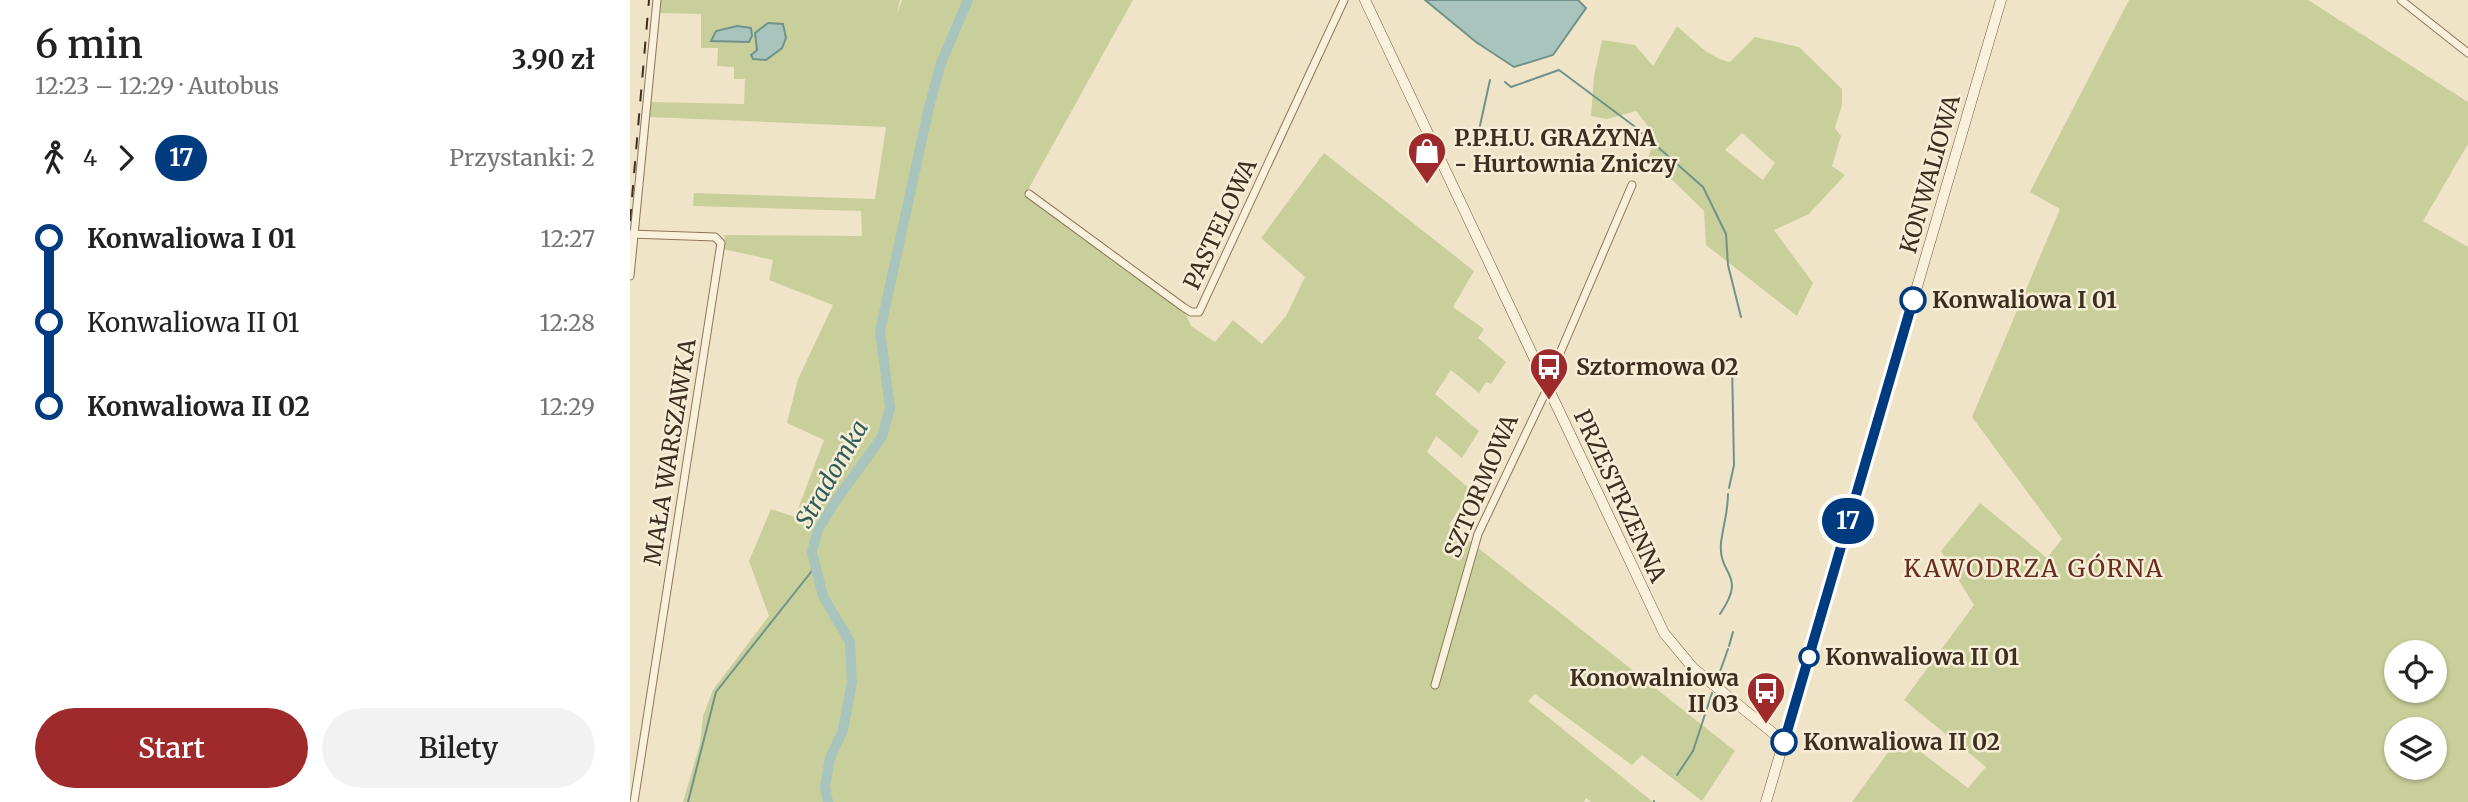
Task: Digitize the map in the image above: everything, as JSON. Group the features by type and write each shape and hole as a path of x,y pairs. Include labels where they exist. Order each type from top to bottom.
{"street":[{"path":"630,276 657,0"},
{"name":"PASTELOWA","path":"1029,194 1191,312 1199,312 1344,0"},
{"name":"PRZESTRZENNA","path":"1365,0 1673,646 1693,668 1784,742"},
{"name":"KONWALIOWA","path":"1766,802 2001,0"},
{"path":"2401,0 2468,53"},
{"name":"SZTORMOWA","path":"1435,685 1478,534 1554,368 1632,185"},
{"name":"MAŁA WARSZAWKA","path":"633,234 715,237 721,243 634,802"}],"green space":[{"path":"660,0 900,0 897,14 902,0 1133,0 1029,188 1029,194 1183,307 1191,326 1215,342 1233,320 1262,344 1286,316 1305,277 1261,238 1324,153 1474,271 1453,307 1484,329 1478,338 1506,362 1491,384 1486,382 1479,393 1451,370 1435,394 1479,431 1462,458 1436,436 1427,452 1471,490 1449,525 1735,751 1702,801 1642,755 1632,765 1535,694 1528,701 1653,802 1591,802 1586,798 1584,802 683,802 700,744 703,716 713,690 769,616 749,561 771,509 795,517 824,440 787,423 798,379 833,305 769,280 773,260 723,249 725,236 722,235 862,236 861,211 693,206 694,193 875,199 886,127 649,117 650,102 744,104 745,79 734,79 734,67 717,66 718,48 701,48 701,14 659,13"},
{"path":"2129,0 2308,0 2468,102 2468,144 2423,221 2468,247 2468,802 1852,802 1900,736 1968,788 1986,767 1904,700 1974,605 1941,551 1980,503 2047,558 2062,539 1972,417 2060,209 2030,192"},
{"path":"1677,26 1708,52 1730,62 1755,37 1799,47 1842,89 1842,105 1835,128 1841,136 1832,166 1845,175 1809,214 1774,230 1813,283 1797,316 1706,245 1704,211 1664,172 1647,163 1655,135 1636,111 1607,119 1591,116 1594,76 1602,40 1635,45 1653,66","holes":["1742,133 1775,163 1763,180 1725,150"]}],"water":[{"path":"1425,0 1578,0 1586,8 1553,55 1514,67 1476,42"},
{"path":"768,23 783,24 786,38 782,48 766,60 753,59 751,55 757,50 755,33"},
{"path":"737,26 751,28 752,36 749,42 711,41 716,31"}],"waterway":[{"name":"Stradomka","path":"828,802 825,787 830,758 843,730 852,682 850,642 823,596 812,552 818,530 834,503 882,437 890,408 880,331 929,107 941,63 968,0"},
{"path":"1505,82 1511,87 1559,70 1634,126 1703,187 1726,234 1728,265 1741,317"},
{"path":"1479,130 1490,80"},
{"path":"1729,488 1734,465 1732,362"},
{"path":"1720,614 1732,590 1732,582 1721,554 1728,494"},
{"path":"688,802 716,692 815,567"},
{"path":"1729,646 1733,632"},
{"path":"1717,680 1728,649"},
{"path":"1677,775 1693,751 1712,693"}],"railway":[{"path":"630,221 649,0"}],"bus line":[{"name":"17","path":"1784,742 1913,300"}],"place":[{"name":"P.P.H.U. GRAŻYNA - Hurtownia Zniczy","path":"1427,185"},
{"name":"Konwaliowa I 01","path":"1913,300"},
{"name":"Sztormowa 02","path":"1549,401"},
{"name":"Konwaliowa II 01","path":"1809,657"},
{"name":"Konowalniowa II 03","path":"1766,725"},
{"name":"Konwaliowa II 02","path":"1784,742"}],"district":[{"name":"KAWODRZA GÓRNA","path":"2034,569"}]}
